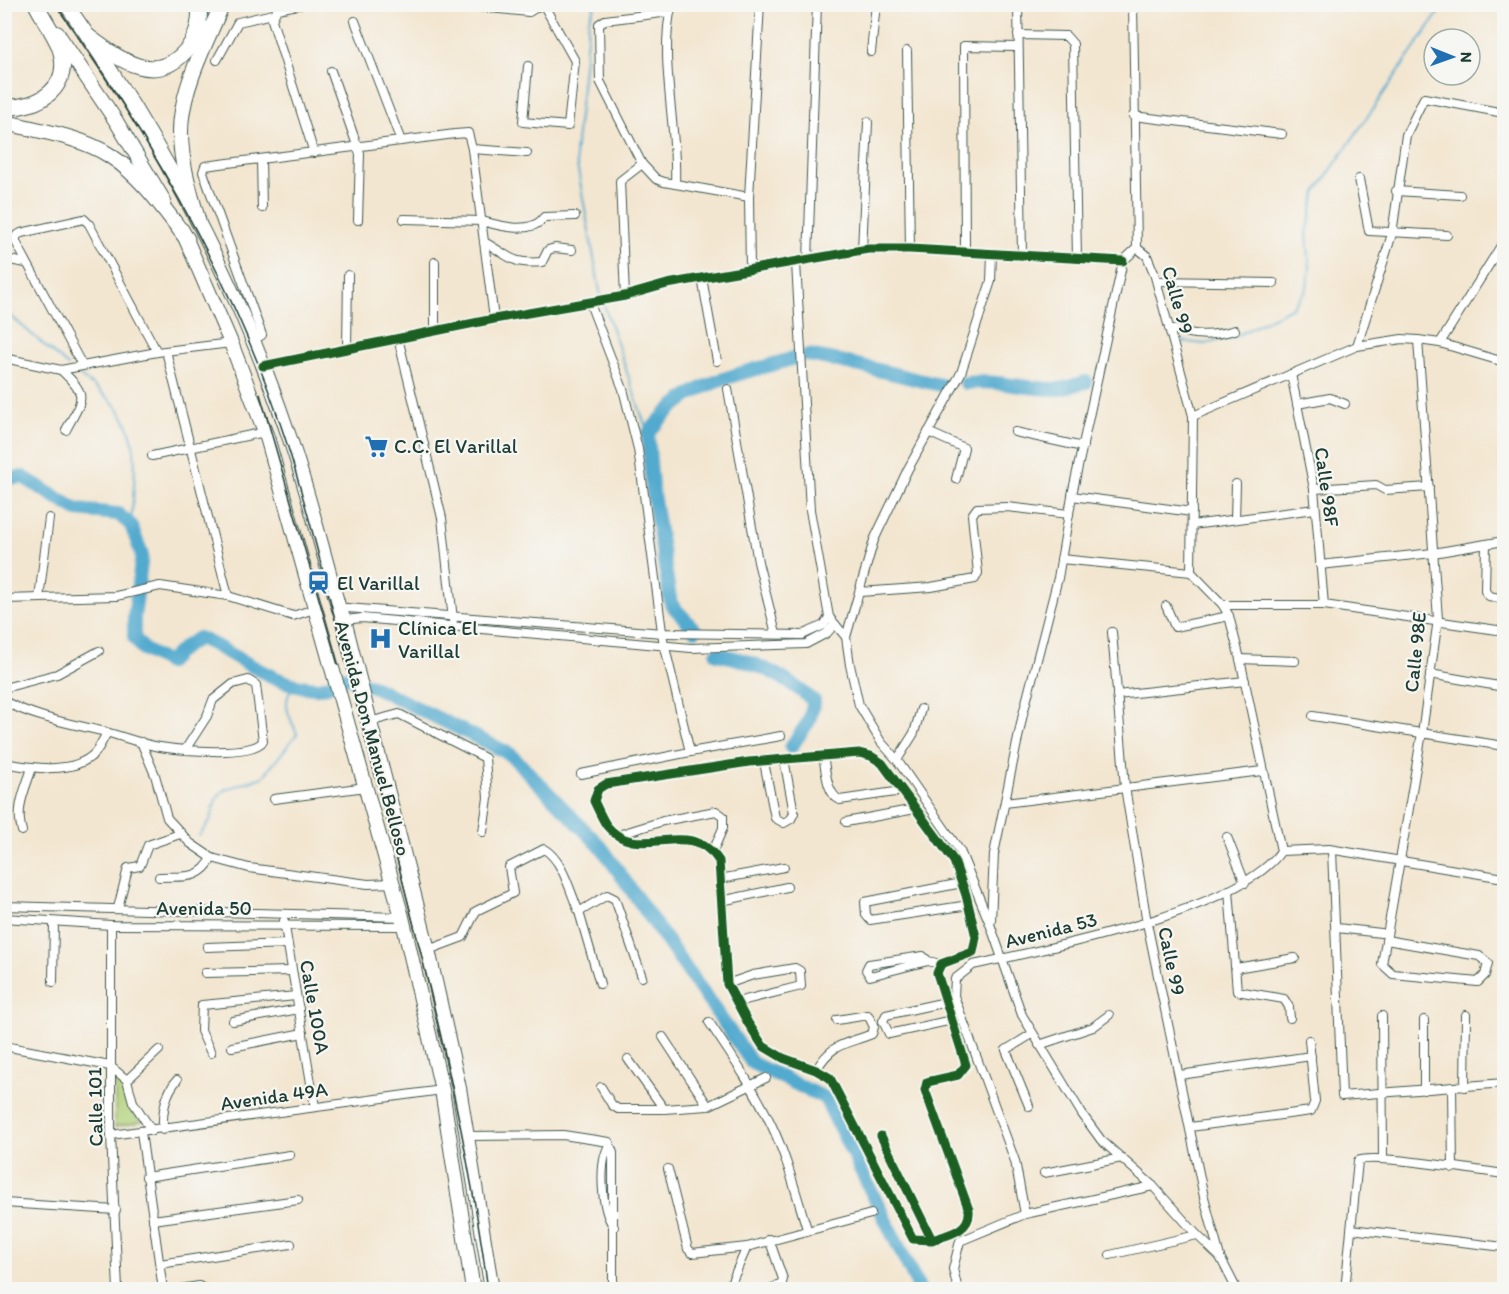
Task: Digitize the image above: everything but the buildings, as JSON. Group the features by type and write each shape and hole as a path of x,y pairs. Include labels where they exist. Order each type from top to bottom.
{"highway":[{"path":"4,107 20,108 36,104 52,93 61,70 59,48 36,4"},
{"path":"89,37 118,59 143,68 164,67 178,61 195,40 201,13 198,4"},
{"path":"198,221 187,179 181,121 188,88 222,4"},
{"path":"4,122 73,139 109,155 142,182 187,239"}],"main road":[{"name":"Avenida Don Manuel Belloso","path":"36,4 81,66 187,239 231,343 265,432 317,608 403,922 442,1090 473,1290"},
{"name":"Avenida Don Manuel Belloso","path":"66,4 135,106 175,176 198,221 263,366 291,440 341,614 428,950 469,1136 492,1290"}],"street":[{"path":"303,4 277,9 272,20 314,153"},
{"path":"447,4 529,12 543,4 575,61 568,126 523,122 528,66"},
{"path":"750,270 749,197 760,4"},
{"path":"808,260 817,4"},
{"path":"872,51 876,4"},
{"path":"1018,4 1017,47 1023,255"},
{"path":"990,924 994,854 1023,714 1061,559 1072,496 1123,261 1137,248 1132,4"},
{"path":"675,184 677,150 671,107 668,23 671,8 605,20 599,24 598,30 600,81 642,164 656,179 675,184 749,197"},
{"path":"217,60 238,22 273,14"},
{"path":"355,21 401,141"},
{"path":"1018,35 1066,36 1072,44 1077,259"},
{"path":"965,252 964,46 1017,47"},
{"path":"907,51 910,249"},
{"path":"331,71 358,147 358,220"},
{"path":"1357,346 1392,234 1396,190 1407,135 1424,98 1504,113"},
{"path":"1133,116 1282,134"},
{"path":"862,250 868,122"},
{"path":"252,341 261,335 203,172 205,166 468,133 482,220 494,319"},
{"path":"472,149 527,153"},
{"path":"261,159 262,208"},
{"path":"625,296 621,181 642,164"},
{"path":"1359,179 1366,226 1372,234 1447,235"},
{"path":"1396,190 1461,195"},
{"path":"404,219 482,220 494,224 533,227 544,218 575,216"},
{"path":"79,365 26,263 16,242 16,236 84,219 89,224 161,352 190,448 228,596"},
{"path":"1440,343 1504,241"},
{"path":"484,242 502,250 509,259 517,262 542,262 548,250 555,248 572,250"},
{"name":"Calle 99","path":"1137,248 1147,256 1157,281 1193,416 1191,572"},
{"path":"263,366 494,319 625,296 702,278 862,250 910,249 1123,261"},
{"path":"992,254 991,281 961,373 928,432 874,540 861,592 846,637 859,705 881,742 897,760 960,851 990,924 1014,998 1032,1034 1088,1123 1101,1140 1153,1186 1220,1257"},
{"path":"4,259 26,263"},
{"path":"435,262 435,332"},
{"path":"796,263 810,510 832,621 846,637"},
{"path":"347,349 348,275"},
{"path":"702,278 717,361"},
{"path":"1157,281 1274,283"},
{"path":"589,301 623,389 638,449 663,633 690,753"},
{"path":"1169,328 1194,336 1213,337 1235,330"},
{"path":"399,338 442,519 453,626"},
{"path":"1193,416 1357,346 1402,339 1418,340 1440,343 1504,362"},
{"name":"Calle 98E","path":"1384,936 1479,956 1488,963 1485,975 1478,982 1393,974 1382,964 1384,936 1401,863 1438,620 1418,340"},
{"path":"4,358 63,370 79,365 231,343"},
{"path":"63,370 79,387 81,394 80,404 66,430"},
{"name":"Calle 98F","path":"1291,374 1314,489 1324,605"},
{"path":"728,389 758,562 776,634"},
{"path":"1297,404 1330,398 1345,405"},
{"path":"152,456 265,432"},
{"path":"928,432 964,448 956,479"},
{"path":"1015,432 1083,447"},
{"path":"1235,519 1236,484"},
{"path":"1314,489 1376,485 1385,490 1429,487"},
{"path":"1072,496 1192,512"},
{"path":"861,592 931,587 975,579 978,573 972,515 977,508 1007,507 1069,514"},
{"path":"1192,525 1315,509"},
{"path":"39,598 49,518"},
{"path":"1320,565 1433,553 1504,541"},
{"path":"1486,544 1485,591 1489,596 1504,598"},
{"path":"1061,559 1191,572 1222,605 1229,616 1240,659 1262,771 1281,851 1332,850 1504,878"},
{"path":"4,599 116,596 160,586 228,596 293,616 317,608"},
{"path":"1222,605 1324,605 1504,631"},
{"path":"1166,606 1175,627 1229,616"},
{"path":"341,614 347,608 663,633 802,635 832,621"},
{"path":"341,614 362,618 666,646 744,648 806,644 827,633 832,621"},
{"name":"Calle 99","path":"1112,632 1125,787 1148,923 1190,1127 1220,1257 1237,1290"},
{"path":"4,688 57,674 99,651"},
{"path":"1240,659 1295,661"},
{"path":"1430,674 1504,687"},
{"path":"5,704 141,742 185,750 244,751 260,746 263,741 256,685 248,680 223,690 213,700 207,716 185,750"},
{"path":"1117,695 1245,681"},
{"path":"897,760 914,733 921,709"},
{"path":"369,722 399,714 485,758 488,798 483,832"},
{"path":"1314,716 1504,746"},
{"path":"4,763 32,768 77,764 94,753 107,733"},
{"path":"581,774 781,736"},
{"path":"141,742 155,775 167,818 180,834 212,858 260,869 368,884 393,883"},
{"path":"928,961 923,956 901,957 869,964 866,970 870,976 928,961 940,964 973,951 977,944 969,905 954,861 882,763 871,756 859,753 784,759 606,784 595,793 594,801 608,826 627,841 694,840 713,851 719,861 727,984 748,1023 764,1046 783,1058 816,1070 833,1083 913,1239 932,1240 959,1236 1025,1214 1153,1186"},
{"path":"823,756 830,789 835,798 840,800 902,790"},
{"path":"764,762 775,818 784,823 791,819 794,813 784,759"},
{"path":"22,831 18,815 19,806 32,768"},
{"path":"1005,803 1262,771"},
{"path":"274,799 366,787"},
{"path":"846,822 915,809"},
{"path":"618,835 663,821 716,811 723,816 723,828 713,851"},
{"path":"118,908 128,868 140,866 148,845 180,834"},
{"path":"1227,837 1245,883"},
{"path":"428,950 463,937 476,911 513,893 509,867 543,849 552,853 561,869 579,912 600,984"},
{"path":"1332,850 1341,1092 1346,1097 1504,1083"},
{"name":"Avenida 53","path":"973,965 1148,923 1245,883 1272,864 1281,851"},
{"path":"159,877 195,875 206,870 212,858"},
{"path":"720,879 784,867"},
{"path":"962,883 865,902 866,915 870,920 969,905"},
{"path":"721,901 787,887"},
{"path":"1229,890 1239,992 1284,999 1289,1007 1290,1018"},
{"path":"579,912 607,895 615,899 642,977"},
{"name":"Avenida 50","path":"4,906 285,913 403,922"},
{"name":"Calle 100A","path":"285,913 287,945 315,1107"},
{"name":"Avenida 50","path":"4,918 111,925 403,922"},
{"path":"53,982 54,922"},
{"name":"Calle 101","path":"111,925 111,1135 118,1290"},
{"path":"1336,928 1384,936"},
{"path":"207,947 287,945"},
{"path":"967,954 973,965 955,979 954,996 1015,1161 1025,1214"},
{"path":"1236,968 1295,958"},
{"path":"940,964 937,973 966,1065 958,1075 927,1082 925,1090 969,1210 967,1221 959,1236 953,1269 958,1290"},
{"path":"727,984 753,975 795,968 800,971 801,986 737,1002"},
{"path":"204,974 292,971"},
{"path":"211,1053 201,1031 202,1005 296,996"},
{"path":"946,1002 886,1015 883,1021 885,1029 889,1034 952,1020"},
{"path":"233,1021 298,1009"},
{"path":"816,1070 825,1055 836,1046 872,1034 874,1028 868,1015 837,1020"},
{"path":"1465,1087 1466,1015"},
{"path":"1039,1045 1093,1027 1109,1016"},
{"path":"1382,1016 1383,1159"},
{"path":"1424,1020 1424,1089"},
{"path":"708,1022 751,1086 772,1126 807,1229"},
{"path":"232,1047 303,1034"},
{"path":"1029,1106 1006,1050 1032,1034"},
{"path":"663,1037 708,1106"},
{"path":"1190,1127 1311,1111 1315,1101 1309,1040"},
{"path":"4,1046 110,1066 127,1080 133,1102 152,1131"},
{"path":"127,1080 159,1050"},
{"path":"1180,1075 1311,1056"},
{"path":"628,1059 664,1109"},
{"path":"601,1087 612,1106 618,1109 664,1109 708,1106 766,1078"},
{"path":"163,1130 163,1110 170,1089 177,1080"},
{"path":"1452,1088 1453,1168"},
{"name":"Avenida 49A","path":"111,1135 163,1130 442,1090"},
{"path":"141,1132 164,1290"},
{"path":"469,1136 563,1135 604,1139 610,1144 614,1227 613,1290"},
{"path":"881,1136 932,1240"},
{"path":"146,1177 290,1155"},
{"path":"1044,1173 1122,1158"},
{"path":"1345,1290 1358,1161 1383,1159 1504,1174"},
{"path":"668,1169 688,1249 692,1253 747,1247 768,1239 871,1214"},
{"path":"153,1220 298,1200"},
{"path":"4,1203 116,1210"},
{"path":"1351,1229 1504,1247"},
{"path":"1110,1255 1197,1235"},
{"path":"768,1239 783,1279 783,1282 769,1290"},
{"path":"160,1264 291,1244"},
{"path":"728,1290 747,1247"},
{"path":"174,1290 200,1286 205,1290"}],"green space":[{"path":"115,1078 122,1079 126,1099 141,1122 115,1127"}],"waterway":[{"path":"596,4 589,19 575,154 601,297"},
{"path":"1179,341 1205,344 1236,336 1291,308 1306,291 1310,270 1307,233 1316,192 1444,5"},
{"path":"603,302 648,434"},
{"path":"4,310 68,366"},
{"path":"808,355 945,386"},
{"path":"695,630 671,604 652,487 648,434 680,401 714,382 794,358"},
{"path":"74,371 114,404 130,432 135,462 131,525"},
{"path":"966,383 989,382 1059,389 1086,382"},
{"path":"4,479 23,477 77,510 118,514 131,525 142,555 134,617 134,637 143,649 168,663 183,648 199,638 270,676 300,686 320,688 346,677 375,687 510,754 602,848 752,1063 825,1098 920,1290"},
{"path":"717,654 757,665 792,684 814,701 809,721 791,747"},
{"path":"199,836 210,821 216,799 224,790 263,777 297,734 287,708 288,697 294,683"}],"tram line":[{"path":"55,4 123,106 187,214 242,326 266,383 286,441 320,559 438,1023 466,1155 488,1290"},
{"path":"260,394 338,665"}],"cycle path":[{"path":"263,366 494,319 625,296 667,284 868,249 910,249 1123,261"},
{"path":"881,1136 932,1240 951,1234 962,1227 969,1217 969,1210 925,1090 927,1082 958,1075 966,1065 937,973 941,964 973,952 976,937 966,895 954,861 882,763 871,756 859,753 749,762 606,784 598,789 594,801 607,826 620,837 648,842 693,841 707,848 719,861 727,984 748,1023 763,1046 783,1058 816,1070 830,1078 913,1239 932,1240"}],"place":[{"name":"C.C. El Varillal","path":"376,446"},
{"name":"El Varillal","path":"319,583"},
{"name":"Clínica El Varillal","path":"380,639"}]}
